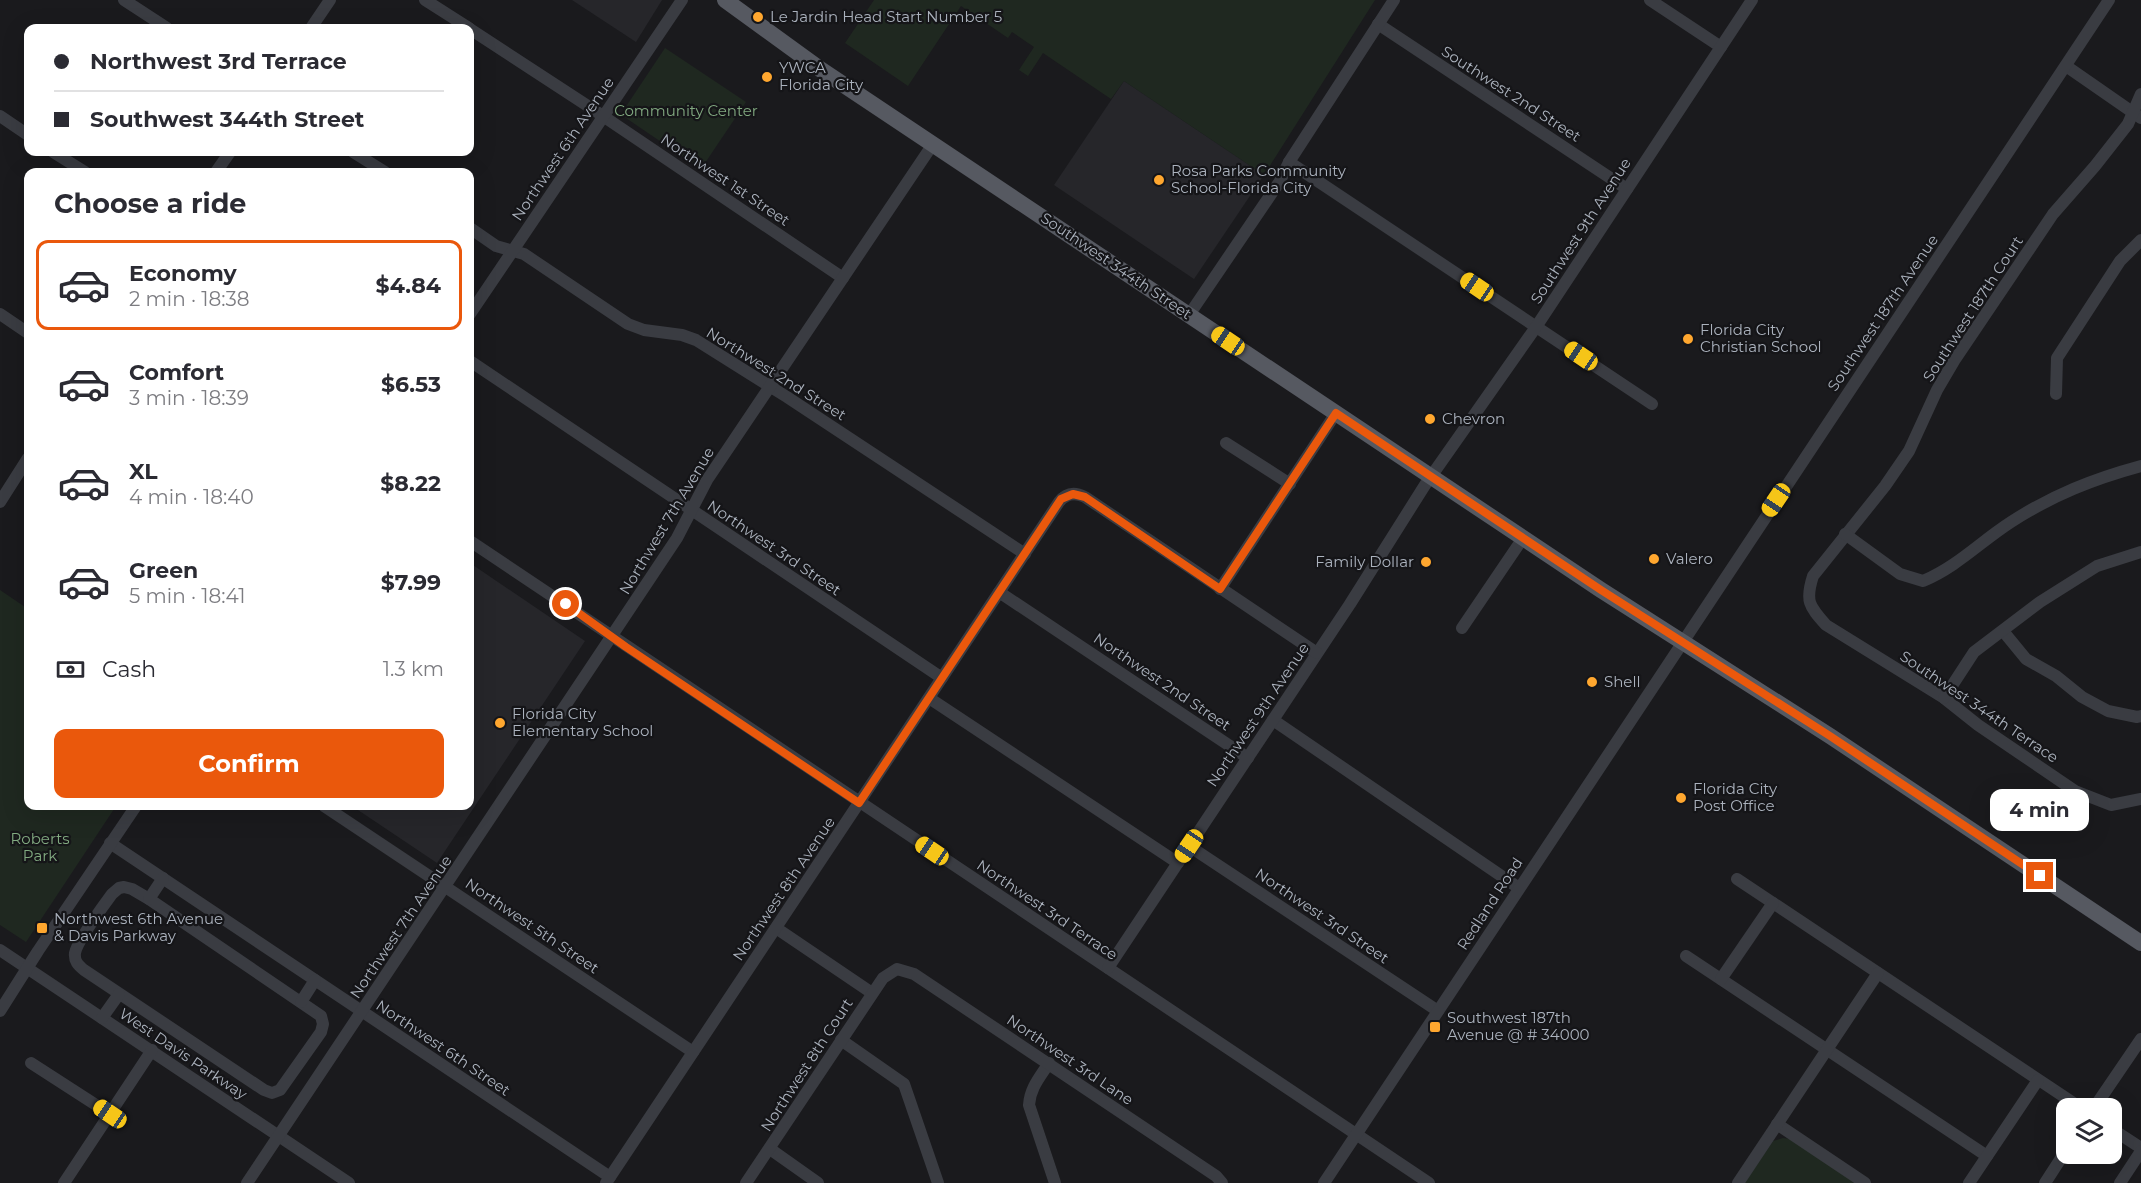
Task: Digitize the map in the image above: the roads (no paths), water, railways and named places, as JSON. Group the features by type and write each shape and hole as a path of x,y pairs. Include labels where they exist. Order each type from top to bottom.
{"main road":[{"name":"Southwest 344th Street","path":"725,0 780,41 1431,477 1830,736 2141,942"}],"street":[{"path":"124,0 161,24"},
{"path":"314,24 330,0"},
{"name":"Northwest 1st Street","path":"425,0 461,24"},
{"name":"Northwest 6th Avenue","path":"474,308 682,0"},
{"path":"1190,315 1280,181 1289,162 1394,0"},
{"path":"1650,0 1721,47"},
{"name":"Southwest 9th Avenue","path":"1431,477 1536,327 1752,0"},
{"name":"Southwest 187th Avenue","path":"1682,642 2109,0"},
{"name":"Southwest 2nd Street","path":"1378,24 1627,189"},
{"name":"Northwest 1st Street","path":"474,32 843,278"},
{"path":"2066,66 2137,115"},
{"name":"Southwest 187th Court","path":"1810,608 1808,592 1814,576 1885,486 1909,451 1937,390 1954,361 2053,214 2137,115 2141,94"},
{"path":"0,116 24,132"},
{"name":"Northwest 7th Avenue","path":"247,1183 677,538 707,480 933,144"},
{"path":"59,156 79,168"},
{"path":"359,156 379,168"},
{"path":"1289,162 1652,404"},
{"name":"Northwest 2nd Street","path":"474,231 496,246 524,254 628,324 644,330 682,335 696,340 1024,555"},
{"path":"2056,394 2056,358 2120,261 2141,240"},
{"path":"0,314 24,330"},
{"name":"Northwest 3rd Street","path":"474,364 942,678"},
{"path":"1317,653 1220,589 1336,413"},
{"path":"1226,443 1290,484"},
{"path":"0,502 24,464"},
{"path":"1845,534 1900,574 1923,581 1945,571 2010,523 2067,490 2110,474 2141,466"},
{"name":"Northwest 9th Avenue","path":"1108,968 1431,477"},
{"name":"Northwest 8th Avenue","path":"608,1180 1059,502 1068,495 1079,494 1085,497 1220,589"},
{"path":"1462,628 1523,538"},
{"name":"Northwest 3rd Terrace","path":"474,544 1429,1183"},
{"path":"1944,698 1974,652 2040,602 2097,566 2141,552"},
{"name":"Northwest 2nd Street","path":"999,592 1248,758"},
{"name":"Southwest 344th Terrace","path":"1810,608 1826,625 1944,698 2075,791 2111,805 2141,799"},
{"path":"2003,632 2026,659 2056,676 2082,697 2108,711 2141,716"},
{"name":"Redland Road","path":"1324,1183 1682,642"},
{"path":"929,698 1178,863"},
{"path":"1273,720 1519,888"},
{"path":"0,1011 133,810"},
{"name":"Northwest 5th Street","path":"330,810 693,1052"},
{"name":"Northwest 6th Street","path":"110,843 363,1012 608,1180"},
{"name":"Northwest 3rd Street","path":"1189,846 1438,1011"},
{"path":"149,899 163,879"},
{"path":"1737,879 2066,1098"},
{"path":"119,888 132,889 149,899 318,1013 322,1020 322,1028 285,1086 280,1090 272,1093 264,1090 80,967 75,959 76,950 110,897 119,888"},
{"path":"1721,979 1773,903"},
{"path":"776,928 872,993"},
{"name":"West Davis Parkway","path":"0,950 349,1183"},
{"path":"1686,956 1987,1156"},
{"name":"Northwest 8th Court","path":"746,1183 872,993 888,973 897,969"},
{"name":"Northwest 3rd Lane","path":"897,969 914,974 1216,1176 1222,1183"},
{"path":"1738,1183 1878,973"},
{"path":"301,1002 315,980"},
{"path":"102,1018 119,994"},
{"path":"2101,1098 2141,1039"},
{"path":"841,1040 904,1084 938,1183"},
{"path":"64,1183 152,1050"},
{"path":"32,1063 110,1114"},
{"path":"1049,1063 1029,1095 1029,1105 1055,1183"},
{"path":"1969,1183 2038,1080"},
{"path":"1777,1124 1865,1183"},
{"path":"2120,1183 2141,1150 2122,1136"},
{"path":"770,1149 818,1183"},
{"path":"2044,1183 2057,1164"}],"place":[{"name":"Le Jardin Head Start Number 5","path":"758,17"},
{"name":"YWCA Florida City","path":"767,77"},
{"name":"Rosa Parks Community School-Florida City","path":"1159,180"},
{"name":"Florida City Christian School","path":"1688,339"},
{"name":"Chevron","path":"1430,419"},
{"name":"Valero","path":"1654,559"},
{"name":"Family Dollar","path":"1426,562"},
{"name":"Shell","path":"1592,682"},
{"name":"Florida City Elementary School","path":"500,723"},
{"name":"Florida City Post Office","path":"1681,798"},
{"name":"Northwest 6th Avenue & Davis Parkway","path":"42,928"},
{"name":"Southwest 187th Avenue @ # 34000","path":"1435,1027"}],"park label":[{"name":"Community Center","path":"686,111"},
{"name":"Roberts Park","path":"40,848"}]}
